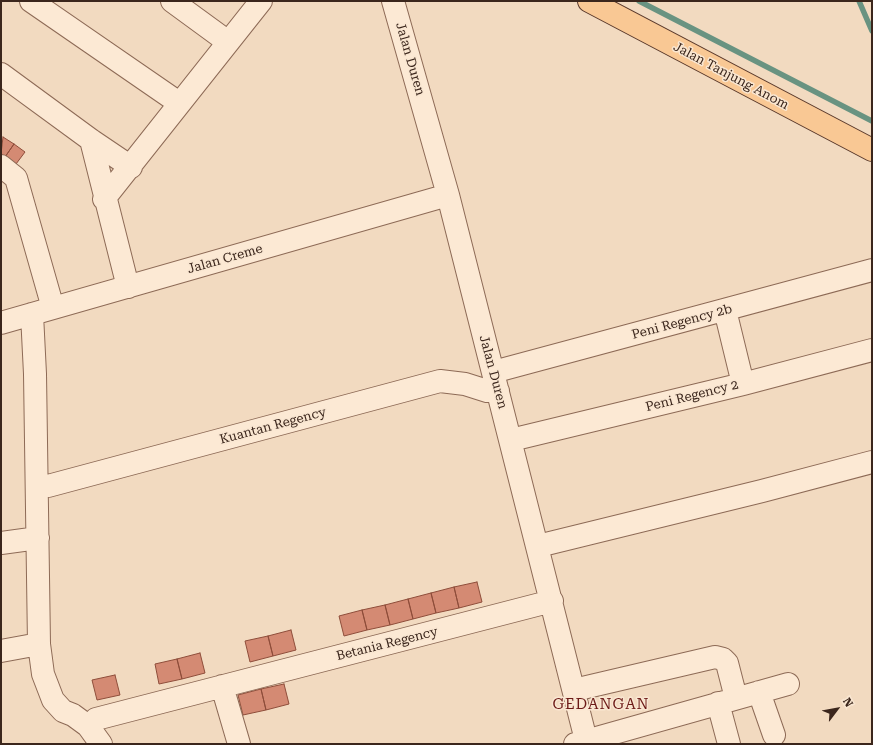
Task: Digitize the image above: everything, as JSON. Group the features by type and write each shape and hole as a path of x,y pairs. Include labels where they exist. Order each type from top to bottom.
{"main road":[{"name":"Jalan Tanjung Anom","path":"589,1 872,150"}],"street":[{"path":"31,1 179,102"},
{"path":"172,1 228,42"},
{"path":"104,199 131,167 179,102 261,1"},
{"name":"Jalan Duren","path":"393,1 448,194 511,440 574,690 583,743"},
{"path":"1,74 91,140 131,167"},
{"path":"91,140 104,199 128,287"},
{"path":"1,166 16,178 53,308"},
{"name":"Jalan Creme","path":"1,323 448,194"},
{"name":"Peni Regency 2b","path":"495,381 725,310 872,270"},
{"path":"725,310 744,384"},
{"path":"32,314 35,374 39,644 43,674 53,700 63,711 73,715 88,726 101,744"},
{"name":"Peni Regency 2","path":"511,440 744,384 872,350"},
{"name":"Kuantan Regency","path":"48,486 440,382 465,384 487,391 495,381"},
{"path":"538,546 872,462"},
{"path":"1,543 38,538"},
{"name":"Betania Regency","path":"96,719 552,601"},
{"path":"1,651 39,644"},
{"path":"574,690 715,657 723,659 727,663 729,744"},
{"path":"583,743 788,684"},
{"path":"222,686 239,744"},
{"path":"759,692 774,735"}],"building":[{"path":"3,137 14,144 5,157 1,154"},
{"path":"14,144 25,152 16,164 5,157"},
{"path":"477,582 482,602 459,608 454,587"},
{"path":"454,587 459,608 436,613 431,593"},
{"path":"431,593 436,613 413,619 408,599"},
{"path":"408,599 413,619 390,625 385,605"},
{"path":"385,605 390,625 367,630 362,610"},
{"path":"362,610 367,630 344,636 339,616"},
{"path":"291,630 296,650 273,656 268,636"},
{"path":"268,636 273,656 250,662 245,641"},
{"path":"200,653 205,673 182,679 177,659"},
{"path":"177,659 182,679 159,684 155,664"},
{"path":"115,675 120,695 97,700 92,680"},
{"path":"284,684 289,704 266,710 261,689"},
{"path":"261,689 266,710 243,715 238,695"}],"waterway":[{"path":"639,1 872,121"},
{"path":"859,1 872,31"}],"district":[{"name":"GEDANGAN","path":"601,705"}]}
